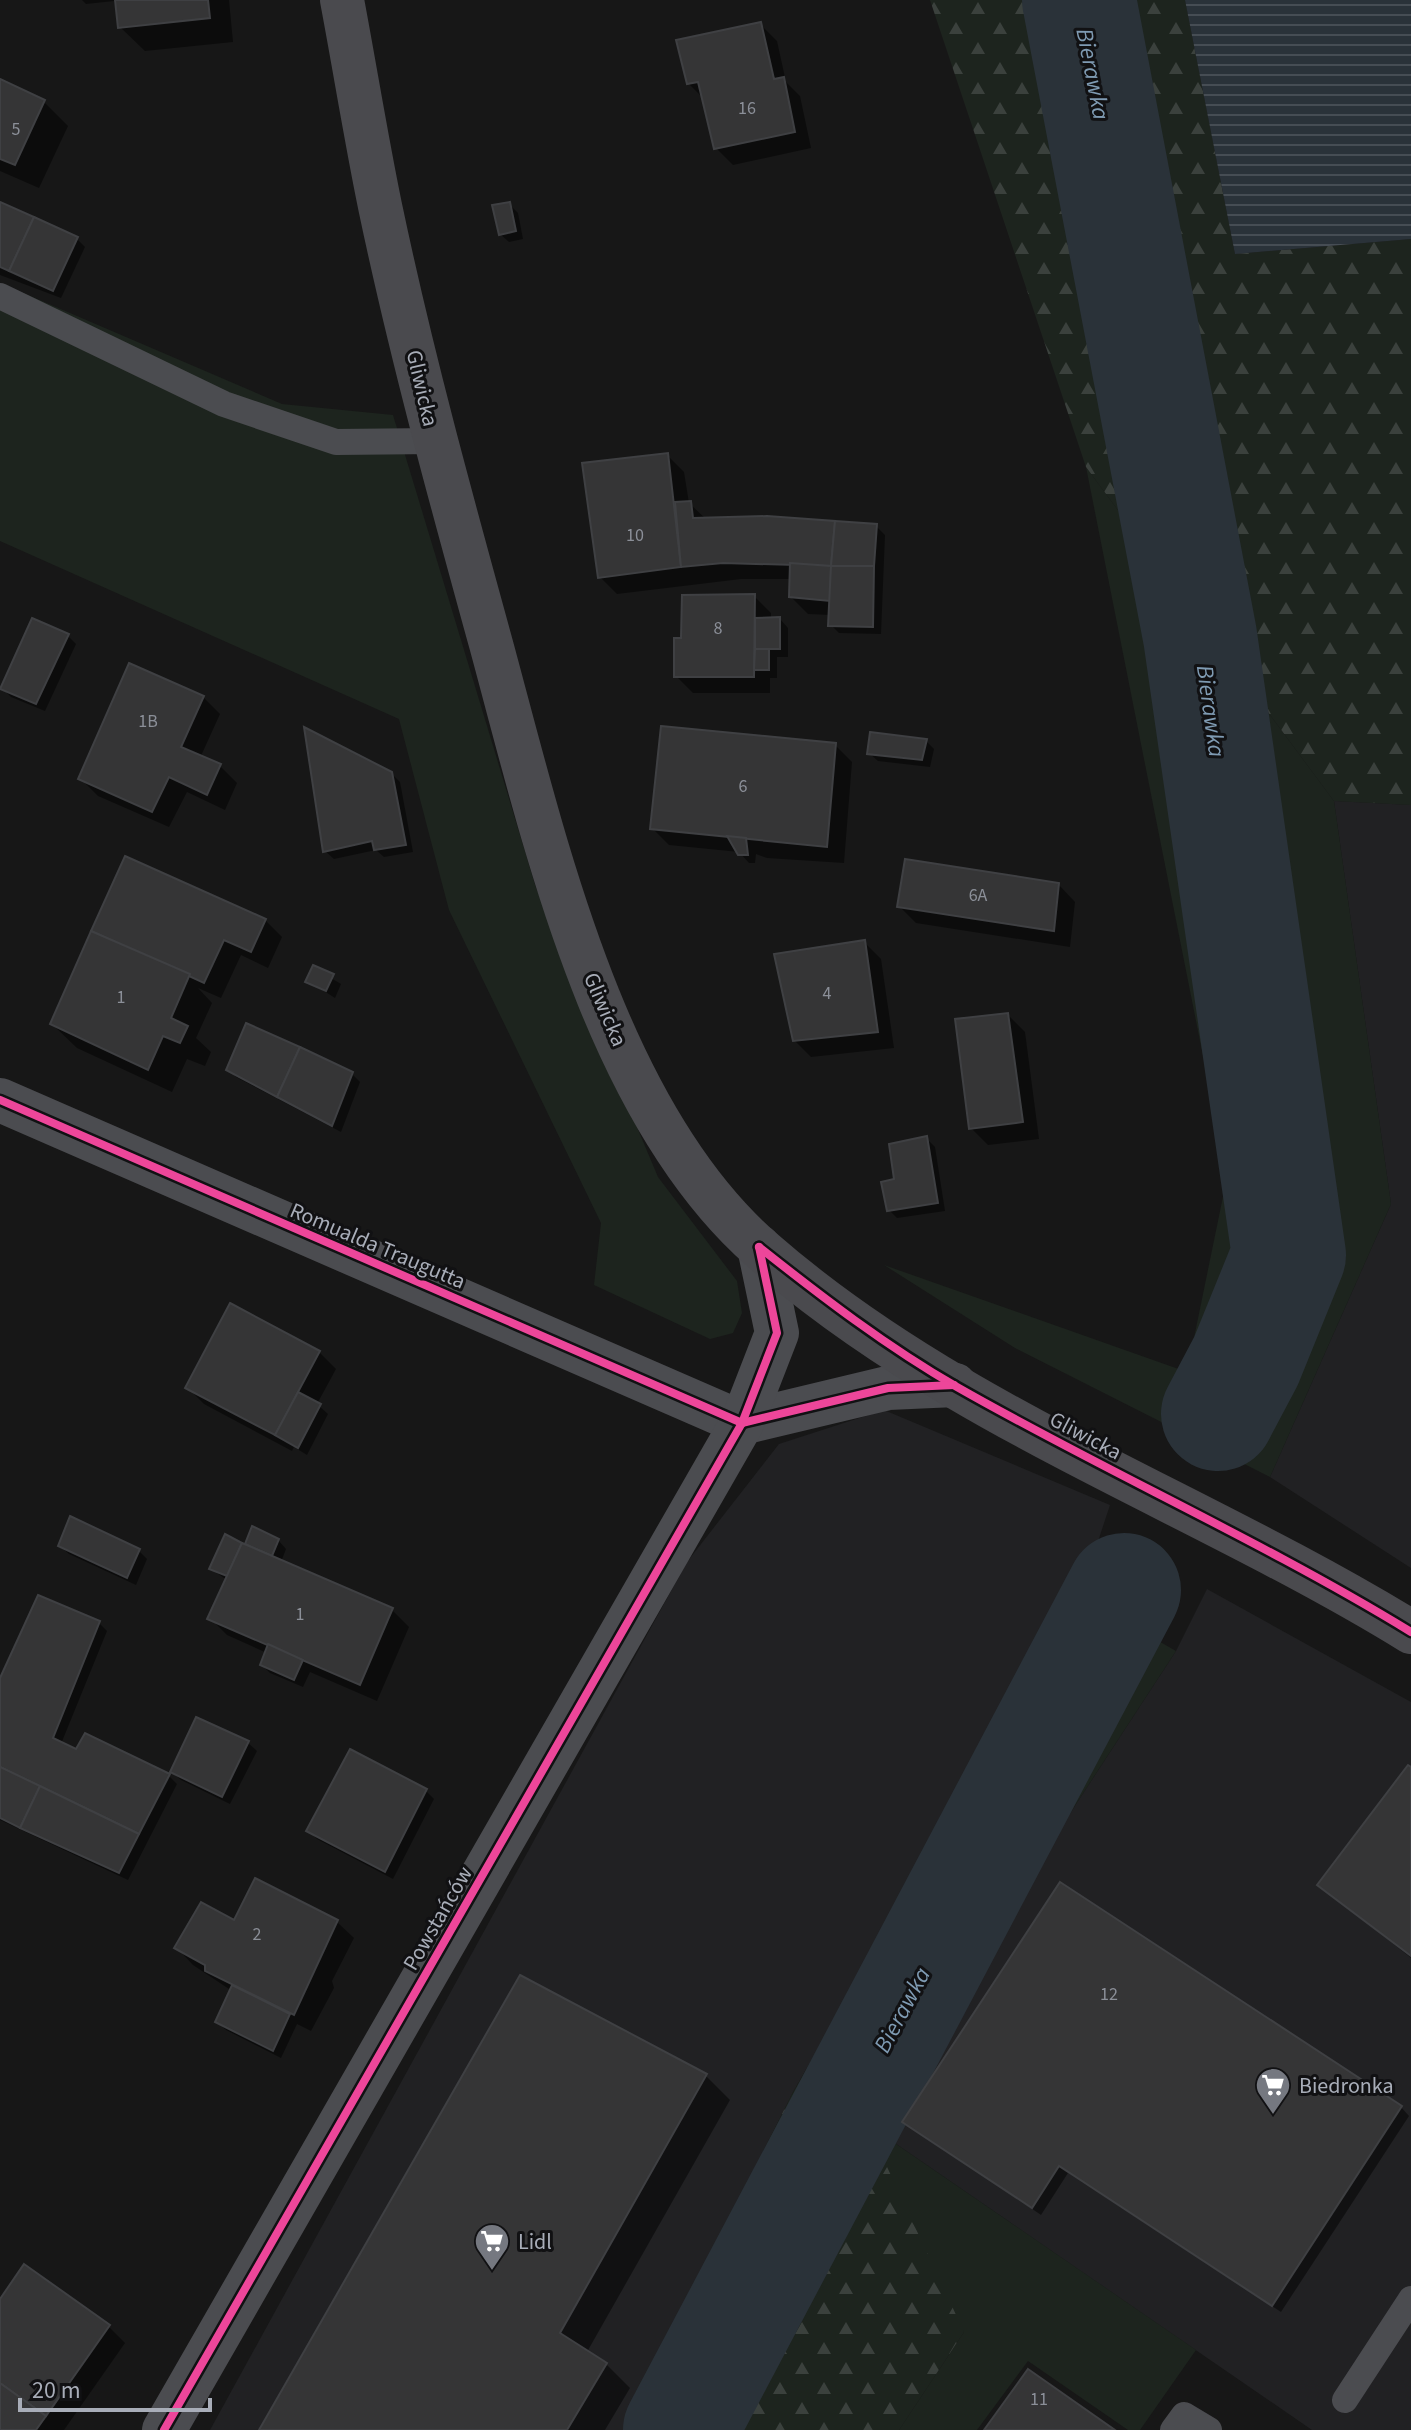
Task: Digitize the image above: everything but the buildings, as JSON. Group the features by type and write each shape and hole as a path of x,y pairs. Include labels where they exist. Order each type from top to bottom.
{"main road":[{"name":"Gliwicka","path":"342,0 380,205 435,441 539,816 593,983 630,1066 674,1144 713,1197 759,1247 850,1319 955,1385 1340,1588 1411,1632"}],"street":[{"name":"Romualda Traugutta","path":"0,1100 742,1423"},
{"name":"Powstańców","path":"164,2430 742,1423 777,1333 759,1247"},
{"path":"742,1423 888,1388 955,1385"}],"lane":[{"path":"0,296 224,404 336,442 435,441"},
{"path":"1345,2400 1411,2299"},
{"path":"1173,2430 1184,2415 1209,2430"}],"shaded area":[{"path":"1185,0 1411,0 1411,239 1235,254"},
{"path":"1334,801 1411,805 1411,1568 1270,1477 1391,1204"},
{"path":"884,1410 1110,1505 1080,1596 792,2094 623,2430 210,2430 687,1562 779,1444"},
{"path":"1207,1589 1411,1702 1411,2430 1312,2430 867,2124 1176,1651"}],"green space":[{"path":"930,0 1185,0 1235,254 1411,239 1411,805 1334,801 1086,467"},
{"path":"0,283 282,404 393,415 536,888 658,1177 737,1281 742,1313 733,1333 710,1339 594,1285 601,1223 449,910 399,719 0,541"},
{"path":"1086,467 1334,801 1391,1204 1270,1477 1015,1348 884,1265 1187,1372 1227,1177"},
{"path":"1080,1596 1176,1651 867,2124 1196,2350 1140,2430 1128,2430 1028,2361 977,2430 899,2430 964,2332 792,2094"},
{"path":"792,2094 867,2124 964,2332 899,2430 623,2430"}],"waterway":[{"name":"Bierawka","path":"1079,0 1200,636 1289,1255 1246,1361 1218,1414"},
{"name":"Bierawka","path":"680,2430 1124,1590"}],"cycle path":[{"path":"0,1100 742,1423"},
{"path":"759,1247 855,1320 957,1387 1242,1537 1411,1632"},
{"path":"164,2430 742,1423 777,1333 759,1247"},
{"path":"742,1423 888,1388 954,1385"}],"place":[{"name":"Biedronka","path":"1273,2116"},
{"name":"Lidl","path":"492,2272"}]}
